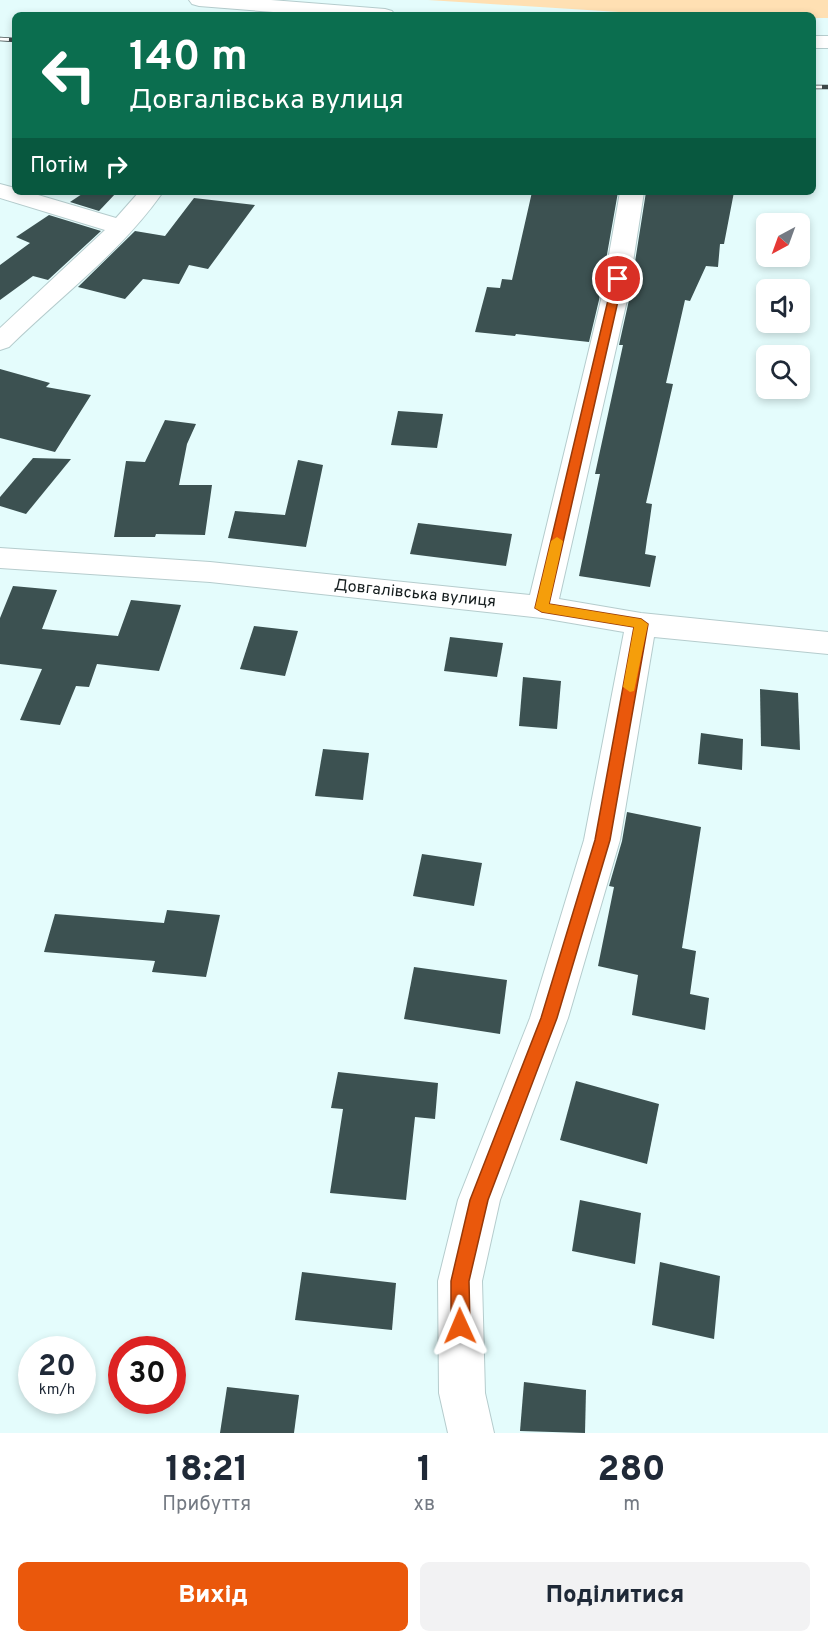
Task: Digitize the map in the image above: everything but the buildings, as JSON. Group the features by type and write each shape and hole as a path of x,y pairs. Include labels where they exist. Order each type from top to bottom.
{"street":[{"path":"199,0 348,12"},
{"path":"13,195 120,227"},
{"path":"0,342 120,227 148,195"},
{"path":"542,608 614,300 632,195"},
{"name":"Довгалівська вулиця","path":"0,558 210,572 542,608 641,624 828,643"},
{"path":"471,1433 462,1393 460,1281 479,1200 549,1018 602,840 641,624"}],"shaded area":[{"path":"428,0 828,0 828,18 816,18 816,12 619,12"}],"railway":[{"path":"0,39 12,40"},
{"path":"816,87 828,87"}],"slow traffic":[{"path":"557,541 542,608 641,624 630,687"}],"route":[{"path":"460,1326 460,1281 479,1200 549,1018 602,840 641,624 542,608 618,279"}]}
